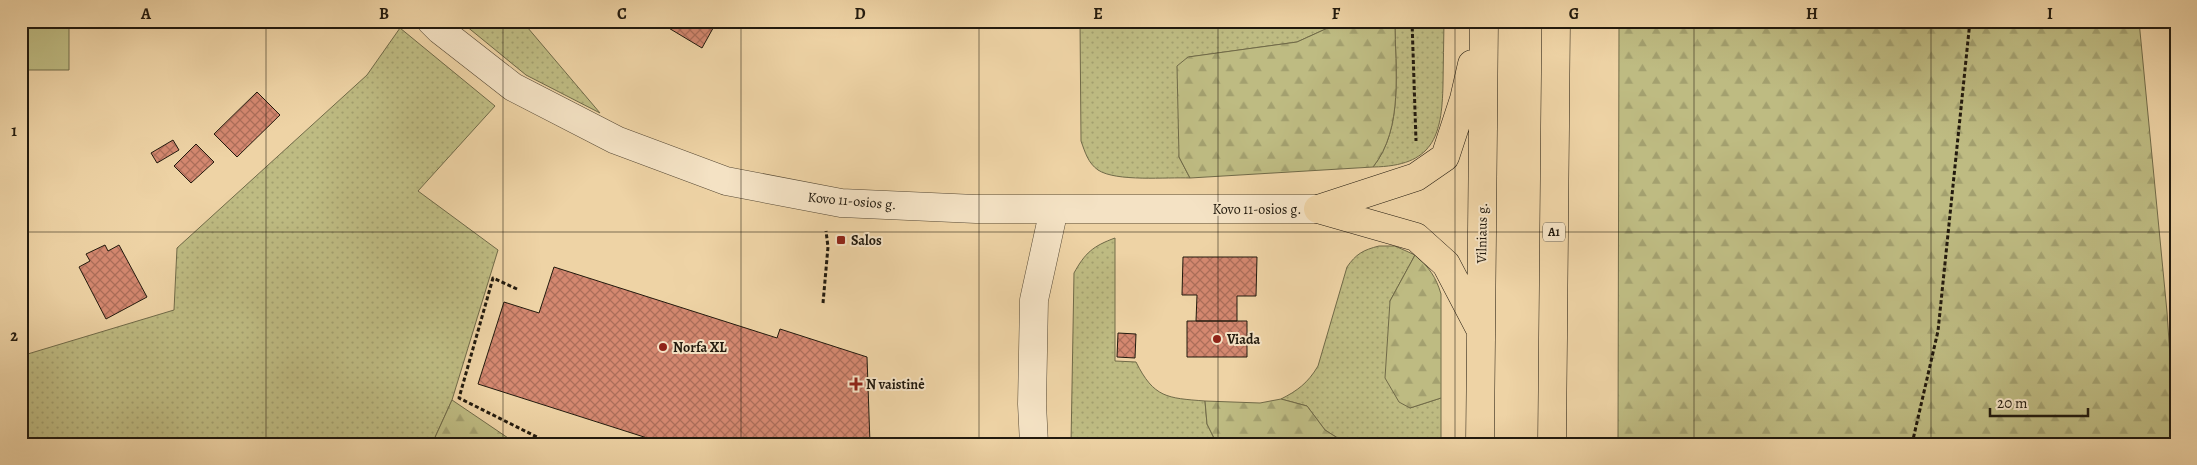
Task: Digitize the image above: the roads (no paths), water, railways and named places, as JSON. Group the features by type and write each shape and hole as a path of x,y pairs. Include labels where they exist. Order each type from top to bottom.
{"highway":[{"path":"1318,209 1416,176 1445,157 1464,99 1482,21"},
{"name":"Vilniaus g.","path":"1480,444 1482,21"},
{"name":"A1","path":"1552,444 1556,21"},
{"path":"1318,209 1416,238 1446,264 1481,331"}],"street":[{"name":"Kovo 11-osios g.","path":"431,21 513,87 616,140 726,182 823,200 976,209 1318,209"},
{"path":"1034,444 1032,404 1034,300 1054,209"}],"place":[{"name":"Salos","path":"841,240"},
{"name":"Viada","path":"1217,339"},
{"name":"Norfa XL","path":"663,347"},
{"name":"N vaistinė","path":"856,384"}]}
